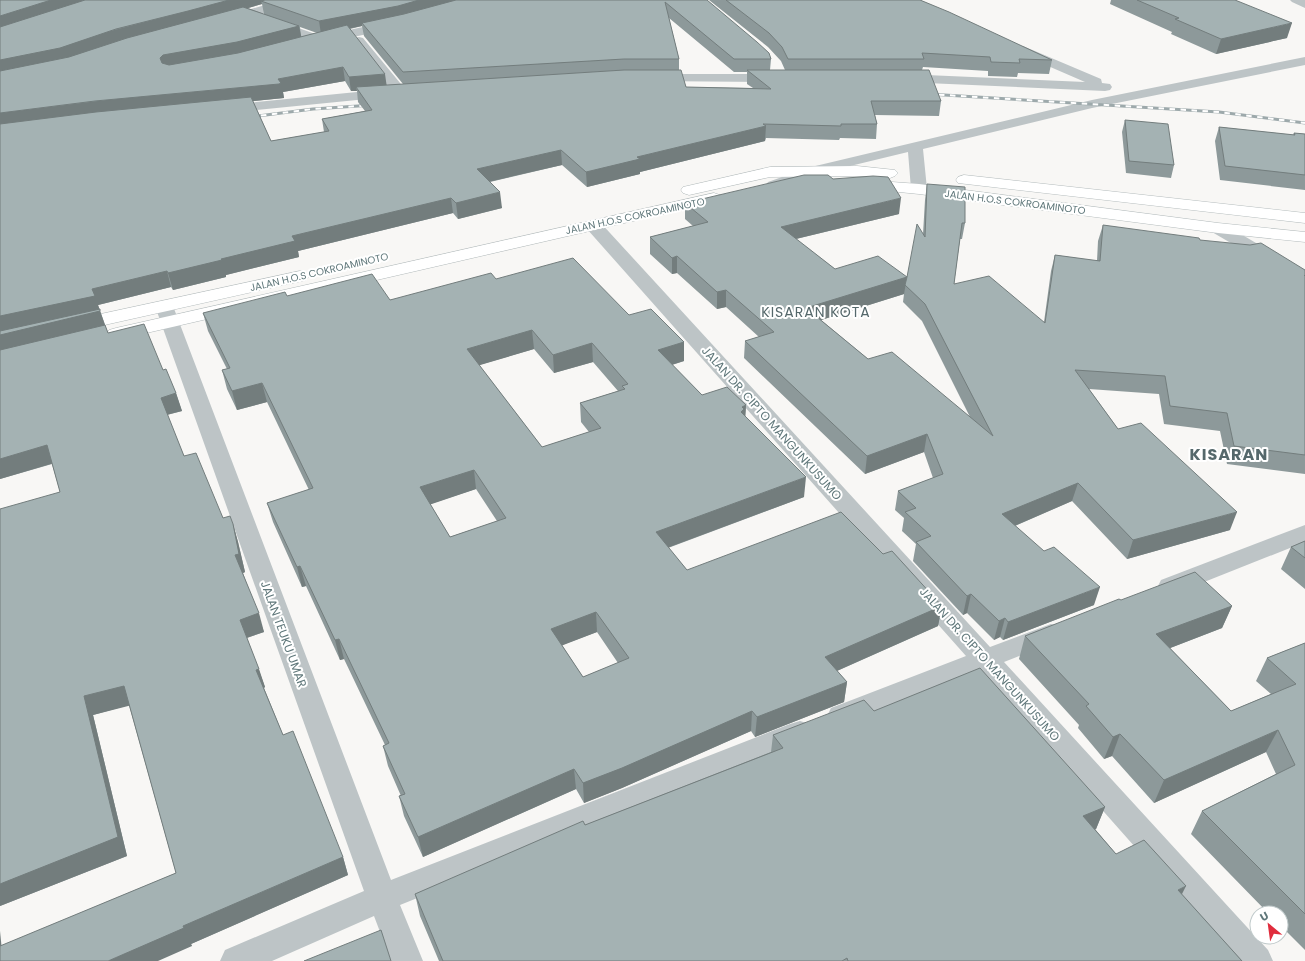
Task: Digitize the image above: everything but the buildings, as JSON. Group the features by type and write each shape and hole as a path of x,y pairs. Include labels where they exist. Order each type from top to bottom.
{"main road":[{"name":"JALAN H.O.S COKROAMINOTO","path":"381,258 770,172 812,171 856,171 918,182 1218,228 1305,237"},
{"name":"JALAN H.O.S COKROAMINOTO","path":"54,330 166,314 593,225 774,185 918,182 1305,218"},
{"name":"JALAN H.O.S COKROAMINOTO","path":"99,338 166,314 319,272"}],"street":[{"path":"219,22 294,0"},
{"path":"1296,0 1305,4"},
{"path":"247,14 320,40"},
{"path":"298,46 401,23"},
{"path":"353,33 400,92"},
{"path":"1011,45 1128,96"},
{"path":"774,185 812,171 1128,96 1216,80 1305,61"},
{"path":"639,78 785,78 775,65"},
{"path":"888,78 1105,87"},
{"path":"211,111 415,91"},
{"path":"915,146 918,182"},
{"name":"JALAN DR. CIPTO MANGUNKUSUMO","path":"593,225 1257,961"},
{"path":"1218,228 1305,279"},
{"name":"JALAN TEUKU UMAR","path":"166,314 382,898 407,961"},
{"path":"1153,592 1305,533"},
{"path":"236,961 382,898 1073,624"}],"railway":[{"path":"928,94 1219,112 1305,123"},
{"path":"250,117 313,109 373,105"}],"district":[{"name":"KISARAN KOTA","path":"816,312"},
{"name":"KISARAN","path":"1229,454"}]}
